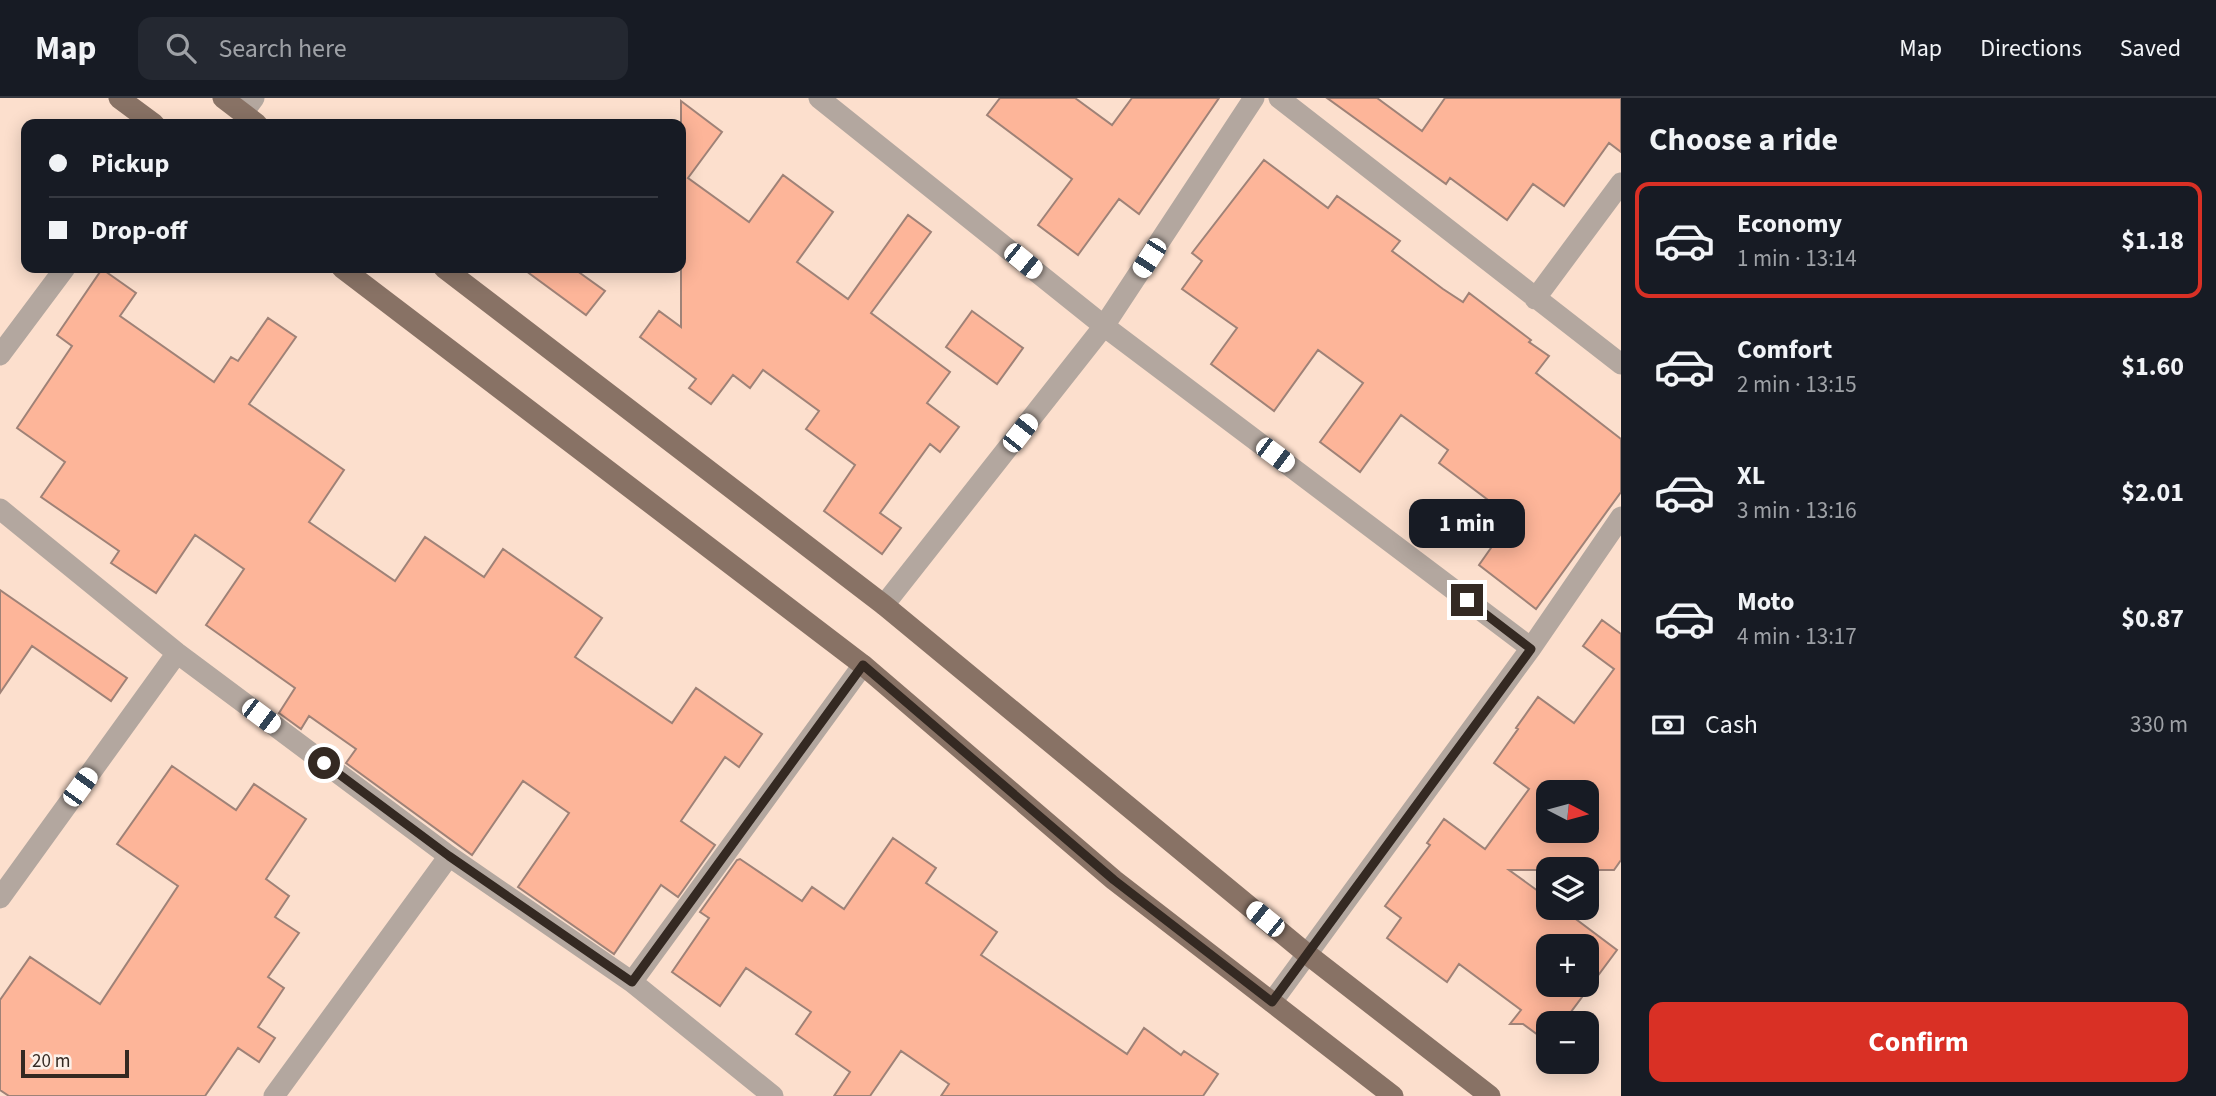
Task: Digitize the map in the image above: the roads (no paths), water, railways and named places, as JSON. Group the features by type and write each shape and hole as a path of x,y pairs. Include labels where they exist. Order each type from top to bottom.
{"main road":[{"path":"119,98 147,119"},
{"path":"223,98 251,112"},
{"path":"349,273 863,665 1114,880 1393,1096"},
{"path":"451,273 884,605 1307,954 1490,1096"}],"street":[{"path":"819,98 1104,326 1531,649"},
{"path":"884,605 1104,326 1254,98"},
{"path":"1279,98 1621,364"},
{"path":"1535,299 1621,183"},
{"path":"0,355 61,273"},
{"path":"0,509 177,653 449,856 632,982 773,1096"},
{"path":"1272,1002 1531,649 1621,517"},
{"path":"0,898 177,653"},
{"path":"632,982 863,665"},
{"path":"274,1096 449,856"}]}
